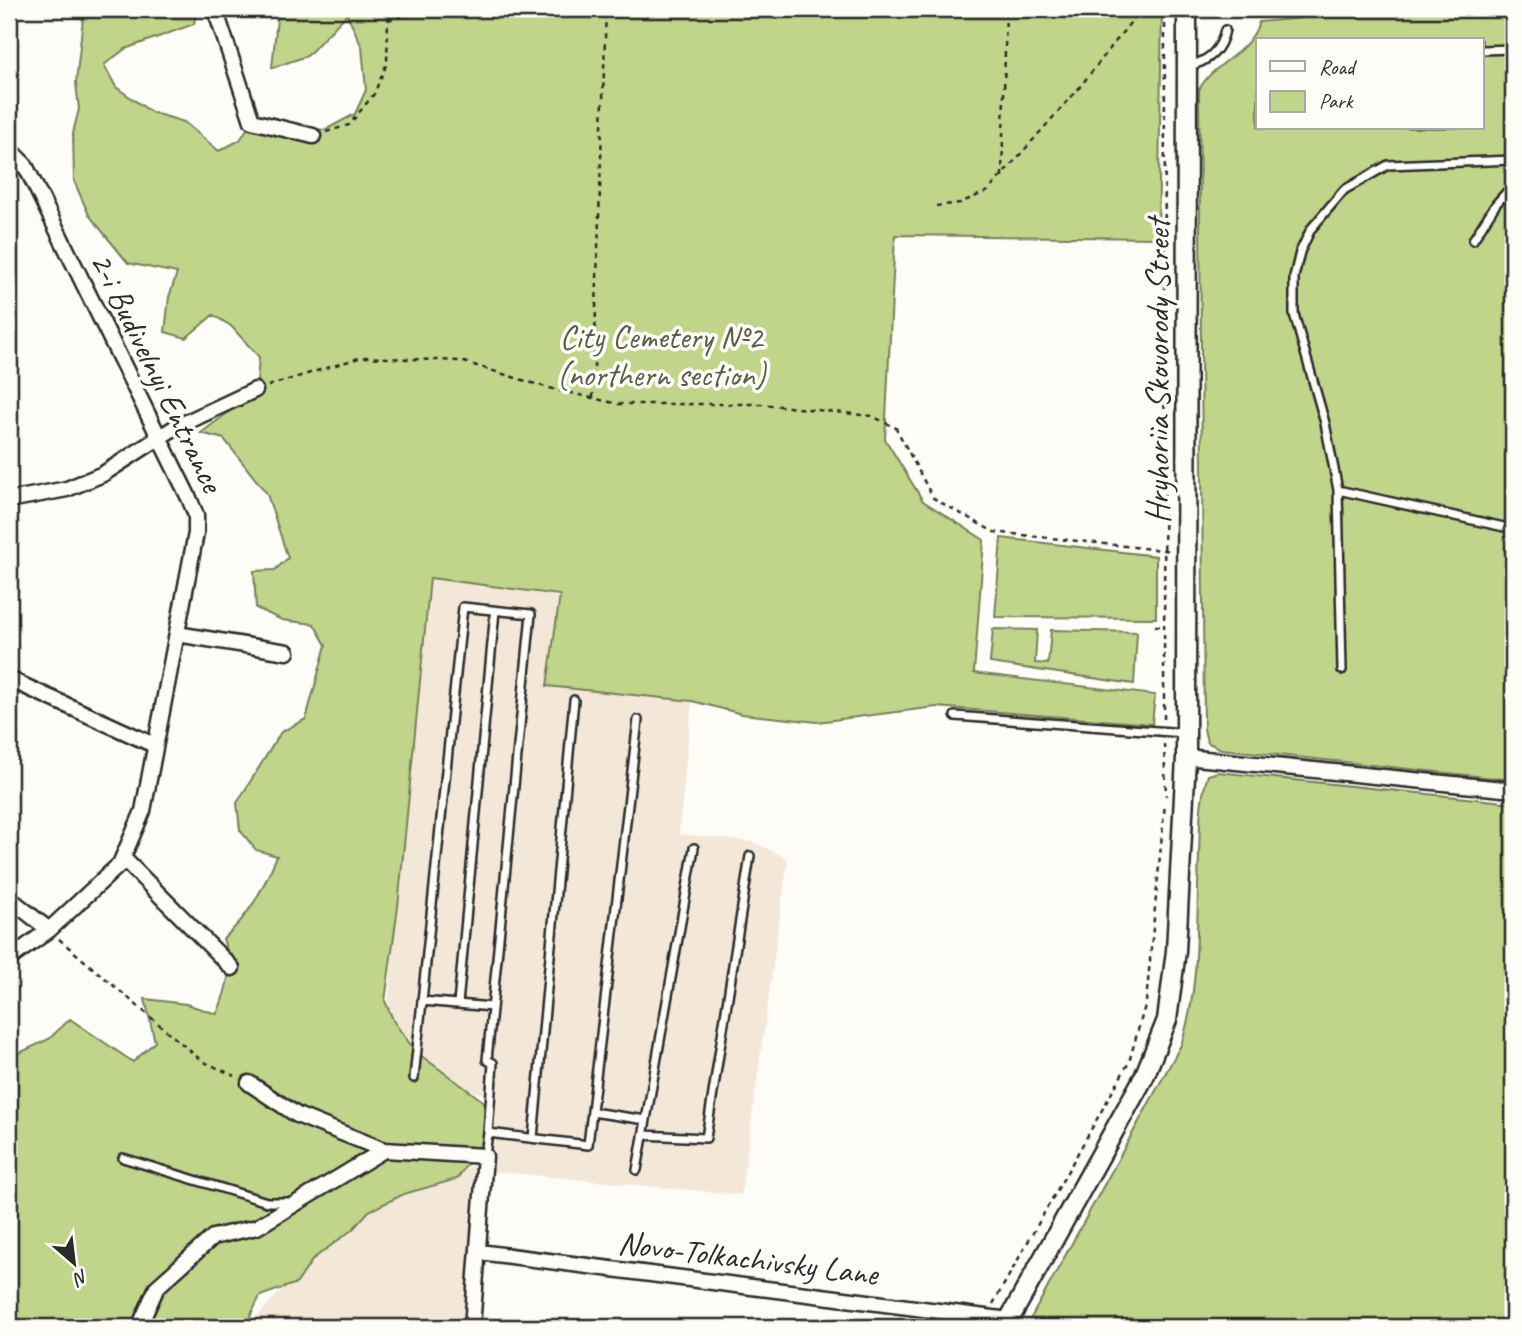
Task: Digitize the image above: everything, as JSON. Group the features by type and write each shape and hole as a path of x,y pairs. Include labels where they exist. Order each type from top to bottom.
{"street":[{"path":"215,9 252,121 313,136"},
{"name":"Hryhoriia Skovorody Street","path":"1186,9 1186,757"},
{"name":"2-i Budivelnyi Entrance","path":"9,149 25,165 196,515 197,533 143,811 123,858 120,864 49,930 9,960"},
{"path":"9,500 79,484 103,474 174,428 255,390"},
{"path":"177,634 287,652"},
{"path":"9,679 154,745"},
{"path":"1007,1323 1144,1077 1167,1020 1175,951 1186,757 1513,790"},
{"path":"123,858 232,968"},
{"path":"9,898 49,930"},
{"path":"249,1083 297,1115 384,1150 485,1156 472,1327"},
{"path":"139,1327 157,1287 213,1237 257,1227 384,1150"},
{"name":"Novo-Tolkachivsky Lane","path":"479,1252 986,1317 1007,1323"}],"lane":[{"path":"1187,66 1200,63 1214,53 1225,30"},
{"path":"1484,50 1513,48"},
{"path":"1342,670 1338,490 1325,423 1294,314 1294,277 1311,229 1344,190 1388,165 1513,160"},
{"path":"1473,240 1496,204 1513,185"},
{"path":"1338,490 1513,529"},
{"path":"414,1078 463,607 531,614 487,1060 493,1063 485,1156"},
{"path":"458,1004 495,611"},
{"path":"533,1138 573,700"},
{"path":"955,716 1186,733"},
{"path":"488,1133 588,1145 638,720"},
{"path":"637,1170 694,848"},
{"path":"643,1135 706,1139 750,856"},
{"path":"422,1001 492,1007"},
{"path":"592,1112 646,1120"},
{"path":"124,1158 267,1202 299,1203"}],"path":[{"path":"313,136 349,125 374,94 387,63 388,20 418,11 546,12 568,9"},
{"path":"593,398 606,9"},
{"path":"1002,177 1006,9"},
{"path":"936,206 976,197 1002,177 1079,88 1141,9"},
{"path":"986,1317 1129,1062 1146,1002 1166,798 1165,9"},
{"path":"255,390 362,357 461,361 618,404 761,404 872,416 896,428 933,498 994,534 1188,552"},
{"path":"1155,626 1165,626"},
{"path":"49,930 202,1061 249,1083"}],"shaded area":[{"path":"1272,9 1513,9 1272,17"},
{"path":"430,577 561,590 551,687 692,701 679,834 754,842 788,859 741,1195 490,1171 498,1094 380,1085"},
{"path":"477,1164 462,1327 248,1327 353,1209"}],"green space":[{"name":"City Cemetery №2 (northern section)","path":"84,9 197,9 194,24 125,49 104,65 116,87 151,112 184,122 219,151 240,140 252,121 325,130 355,114 366,90 362,47 347,14 307,56 272,68 278,9 1162,9 1158,238 895,235 885,439 923,501 984,540 974,673 1155,695 1152,724 936,707 817,722 742,714 692,701 547,686 560,595 430,578 398,907 385,1001 394,1022 416,1052 483,1101 488,1133 457,1179 404,1194 369,1211 353,1229 313,1259 297,1283 260,1296 245,1327 9,1327 9,1058 49,1039 70,1019 133,1062 155,1042 145,999 186,1004 217,1014 229,967 223,939 241,921 255,901 277,856 256,850 240,830 237,803 281,732 306,719 326,645 314,624 282,620 256,608 254,571 275,570 288,558 267,494 224,439 201,433 226,414 257,382 259,357 231,326 213,315 186,338 165,332 169,297 177,273 128,263 89,215 74,181 73,133 79,109 76,83"},
{"path":"1349,9 1513,9 1513,780 1221,749 1207,742 1204,729 1199,90 1212,73 1247,43 1259,22 1302,18"},
{"path":"1001,538 1156,556 1156,618 995,617"},
{"path":"993,629 1037,630 1035,663 1048,664 1051,630 1137,632 1134,684 990,663"},
{"path":"1218,772 1513,803 1513,1327 1026,1327 1181,1045 1195,975 1201,805 1208,775"}]}
